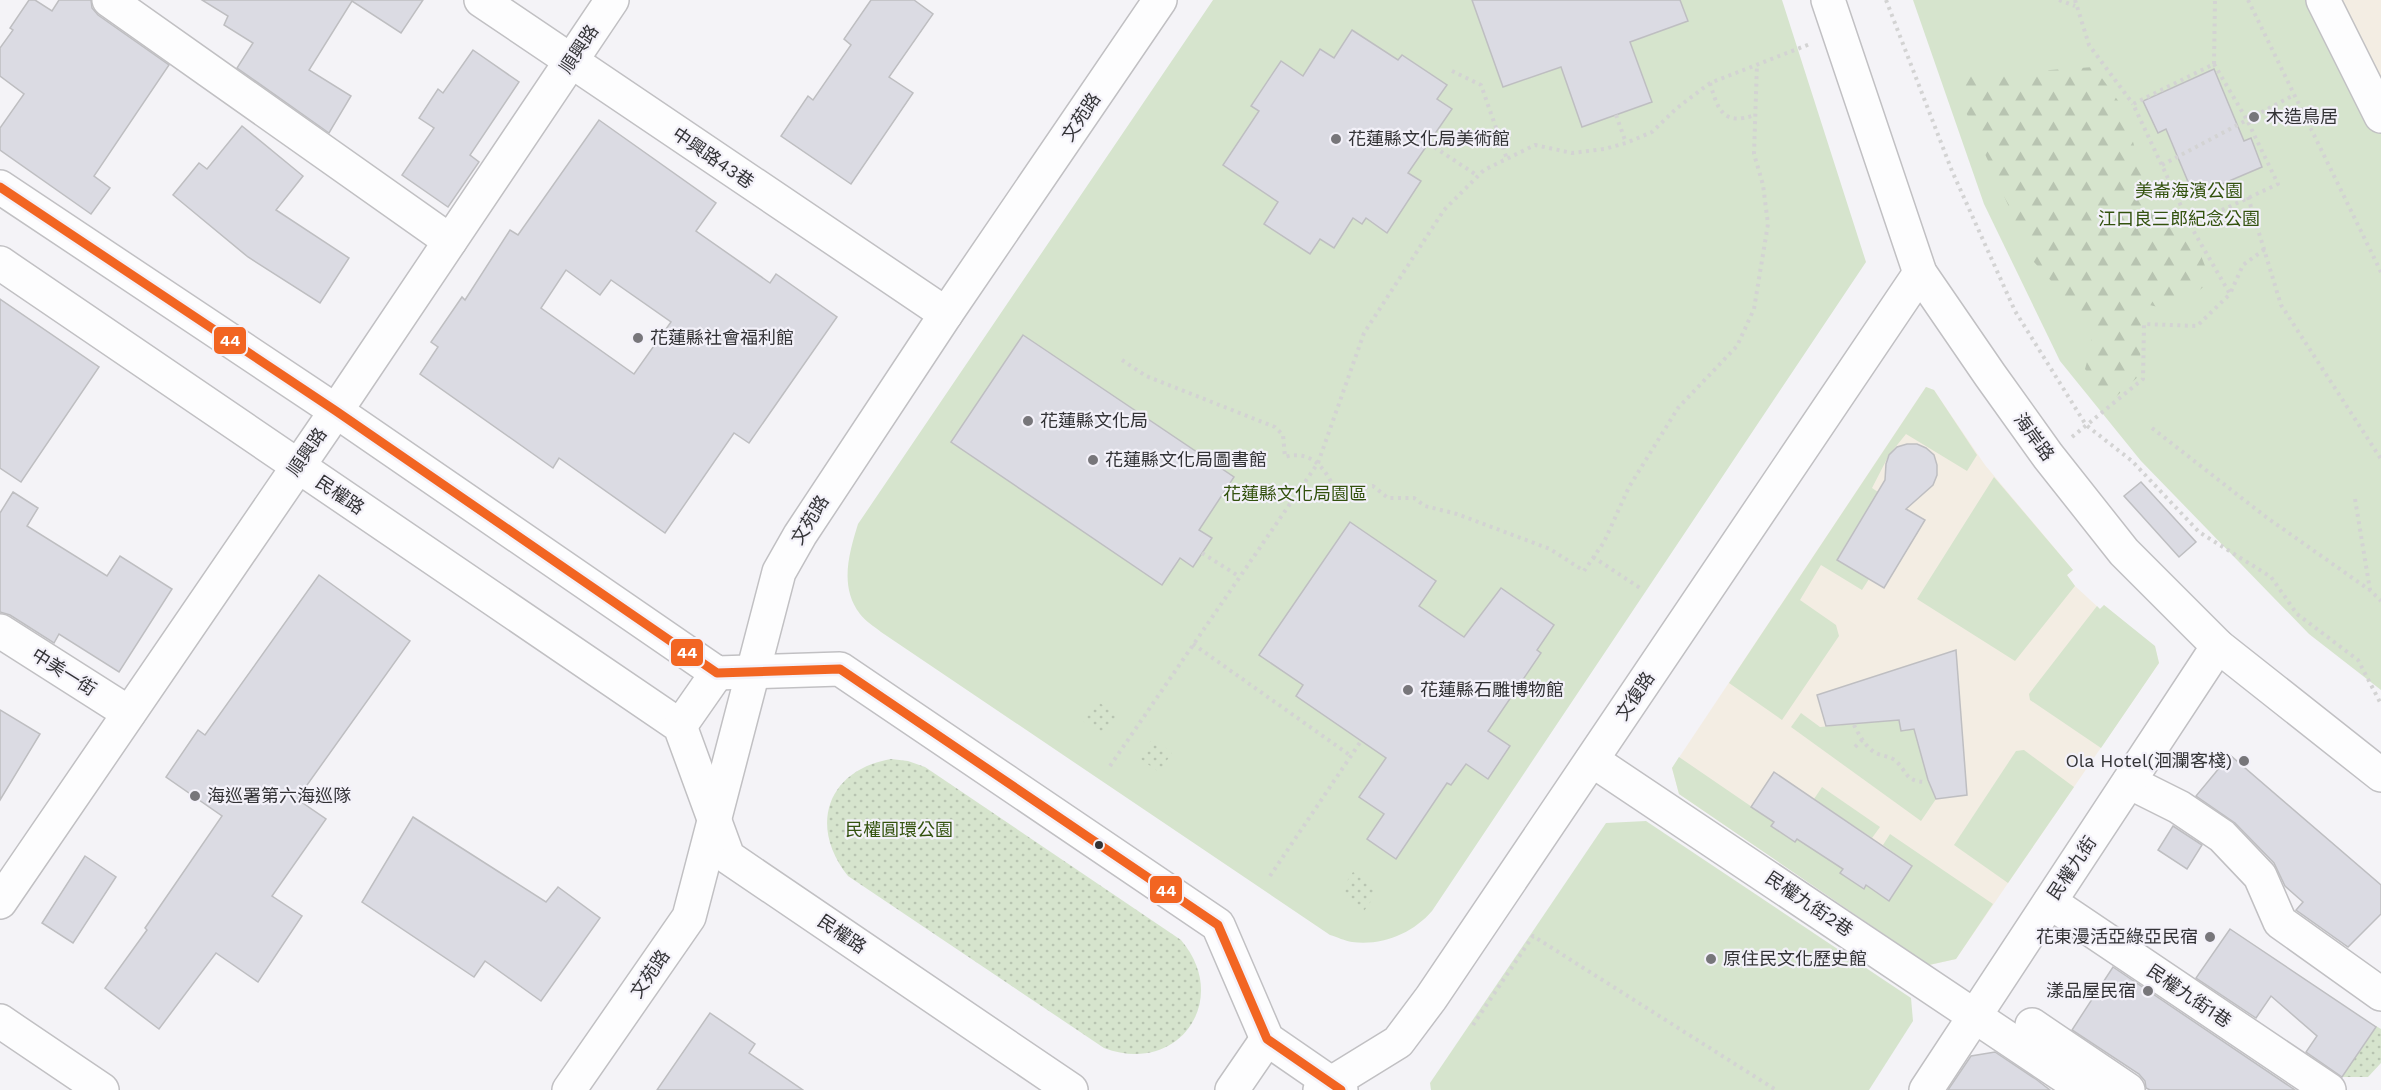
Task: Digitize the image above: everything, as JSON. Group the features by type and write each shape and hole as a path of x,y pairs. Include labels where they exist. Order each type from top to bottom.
{"street":[{"path":"109,0 450,241"},
{"name":"中興路43巷","path":"481,0 946,315"},
{"name":"順興路","path":"0,902 336,411 612,0"},
{"name":"文苑路","path":"569,1090 689,917 779,572 800,535 946,315 1160,0"},
{"name":"海岸路","path":"1828,0 1920,273 2048,456 2124,552 2218,646 2381,776"},
{"path":"2323,0 2381,116"},
{"path":"0,187 336,411 717,673 840,669 1218,925 1267,1039 1331,1088"},
{"name":"民權路","path":"0,263 680,726 728,857 1071,1090"},
{"name":"文復路","path":"1331,1088 1398,1042 1431,998 1920,273"},
{"name":"中美一街","path":"0,631 129,713"},
{"name":"民權九街","path":"1926,1090 2218,646"},
{"path":"680,726 717,673"},
{"name":"民權九街2巷","path":"1592,760 2085,1090"},
{"path":"2129,782 2180,807 2222,836 2260,876 2280,922 2381,994"},
{"name":"民權九街1巷","path":"2050,902 2329,1090"},
{"path":"0,1021 102,1090"},
{"path":"2032,1025 2128,1090"},
{"path":"1232,1090 1267,1039"}],"path":[{"path":"1886,0 1952,171 2015,311 2086,425 2132,461 2199,532 2271,577 2297,614 2358,660 2381,704"},
{"path":"2059,0 2075,6"},
{"path":"2075,0 2089,45 2133,104 2190,225 2230,294"},
{"path":"2190,225 2278,184 2247,120 2214,64 2215,0"},
{"path":"2248,0 2381,272"},
{"path":"1110,766 1318,463 1364,333 1444,210 1484,170 1535,145 1572,153 1604,149 1626,143 1652,132 1677,108 1710,83 1838,33"},
{"path":"1122,360 1146,376 1275,427 1283,435 1285,457 1296,454 1308,456 1318,463 1329,476 1336,493 1373,486 1388,498 1414,498 1425,506 1457,514 1550,549 1584,571 1604,542 1629,487 1678,408 1737,346 1755,309 1768,224 1763,185 1754,154 1757,64"},
{"path":"2133,104 2214,64"},
{"path":"1452,72 1481,85 1507,159"},
{"path":"1710,83 1717,106 1725,116 1734,120 1755,115"},
{"path":"2162,165 2294,95"},
{"path":"1616,114 1626,143"},
{"path":"1428,143 1478,176"},
{"path":"2248,197 2281,305 2381,459"},
{"path":"2048,456 2143,379 2144,324 2197,326 2230,294 2243,265 2265,249"},
{"path":"2152,428 2266,517 2381,601"},
{"path":"2355,500 2370,591"},
{"path":"1202,553 1240,577"},
{"path":"1593,557 1640,588"},
{"path":"1193,644 1351,756"},
{"path":"1854,725 1862,740 1875,752 1895,760 1908,777 1915,781 1925,782"},
{"path":"1855,747 1862,740"},
{"path":"1270,876 1361,741"},
{"path":"1473,1025 1533,936 1776,1090"}],"shaded area":[{"path":"2313,0 2381,0 2381,131"},
{"path":"1926,387 1934,390 1985,465 2073,570 2067,575 2075,586 2100,609 2104,605 2155,647 2159,663 1956,959 1929,965 1679,794 1672,768"}],"green space":[{"name":"花蓮縣文化局園區","path":"1213,0 1782,0 1866,262 1432,911 1407,932 1375,942 1352,942 1330,935 881,632 860,614 850,593 849,558 858,524"},
{"name":"江口良三郎紀念公園","path":"1913,0 2313,0 2381,127 2381,690 2309,634 2141,461 2060,361 1984,204"},
{"path":"2094,67 2124,109 2135,149 2163,208 2186,238 2194,238 2211,281 2167,309 2145,304 2141,314 2140,375 2110,402 2085,369 2091,348 2092,326 2034,262 1950,77"},
{"path":"1926,387 1934,390 1977,455 1967,471 1906,434 1889,455 1872,488 1878,492 1837,559 1869,579 1862,590 1821,565 1800,600 1836,625 1839,636 1782,720 1729,683"},
{"path":"1994,477 2073,570 2067,575 2075,586 2015,661 1917,599"},
{"path":"2104,605 2155,646 2159,663 2101,748 2030,700 2029,694 2097,606 2100,609"},
{"path":"1097,701 1117,715 1104,735 1083,721"},
{"path":"1801,713 1820,727 1899,720 1901,731 1914,729 1928,780 1936,799 1921,821 1791,727"},
{"path":"1153,738 1172,753 1159,772 1139,758"},
{"path":"2024,750 2074,787 2008,883 1954,845 2016,751"},
{"path":"1679,757 1774,822 1771,826 1795,842 1797,839 1843,869 1841,873 1864,888 1866,885 1889,901 1912,866 1883,845 1890,834 1993,904 1956,959 1929,965 1679,794 1672,768"},
{"name":"民權圓環公園","path":"891,759 908,761 925,767 1181,940 1195,963 1201,986 1199,1008 1189,1027 1174,1042 1154,1051 1131,1054 1104,1048 848,876 836,857 829,838 827,820 831,803 839,788 852,775 869,765"},
{"path":"1822,787 1880,827 1872,838 1814,799"},
{"path":"1646,821 1911,998 1913,1021 1869,1090 1431,1090 1430,1083 1606,823"},
{"path":"1353,872 1379,890 1364,911 1339,893"},
{"path":"2376,1026 2381,1029 2381,1063 2368,1077 2342,1077"}],"building":[{"path":"29,0 35,0 52,11 59,0 91,0 92,8 98,15 169,65 94,176 110,188 91,214 0,150 0,128 24,94 0,76 0,48 13,30 10,28"},
{"path":"202,0 423,0 401,33 352,1 309,70 351,96 329,133 237,68 253,43 224,25 228,16"},
{"path":"871,0 914,0 933,14 889,77 913,93 851,184 781,136 808,96 813,100 851,45 844,39"},
{"path":"1472,0 1680,0 1688,21 1630,42 1652,102 1582,127 1561,67 1503,87"},
{"name":"花蓮縣文化局美術館","path":"1352,30 1398,60 1402,55 1447,85 1437,99 1452,109 1408,173 1421,181 1387,233 1366,218 1362,224 1353,218 1334,248 1320,239 1310,254 1264,224 1278,202 1223,165 1259,111 1251,106 1281,61 1303,76 1320,49 1334,58"},
{"path":"473,50 519,82 470,155 479,162 448,207 402,175 434,128 419,118 438,89 443,93"},
{"path":"2214,69 2244,141 2251,138 2262,167 2194,196 2166,129 2158,133 2143,101"},
{"path":"599,120 716,203 696,231 770,283 776,274 837,317 749,443 734,433 665,533 559,458 553,468 420,374 438,347 431,342 462,297 465,300 510,230 518,235","holes":["566,270 600,295 611,280 671,322 634,374 541,308"]},
{"path":"242,126 303,176 276,210 349,258 320,303 248,257 173,195 199,163 207,169"},
{"path":"0,299 99,367 21,482 0,468"},
{"name":"花蓮縣文化局圖書館","path":"1023,335 1234,477 1199,530 1212,538 1193,567 1180,558 1162,585 951,442"},
{"path":"1917,444 1934,455 1937,475 1933,485 1906,509 1925,520 1884,588 1837,560 1885,480 1889,455 1897,447"},
{"path":"2141,482 2196,542 2179,557 2124,496"},
{"path":"13,492 38,508 27,526 107,576 120,556 172,589 119,672 59,634 54,643 10,615 0,612 0,513"},
{"name":"花蓮縣石雕博物館","path":"1350,522 1436,581 1419,606 1464,637 1501,588 1554,625 1537,650 1541,653 1488,731 1510,746 1488,779 1466,764 1451,785 1447,783 1396,859 1367,839 1384,814 1359,797 1386,758 1296,696 1303,685 1259,655"},
{"path":"319,575 410,641 297,799 326,819 272,896 302,916 258,982 216,953 159,1029 105,988 147,930 145,928 222,816 166,777 198,730 205,735"},
{"path":"1956,650 1967,795 1936,799 1928,780 1914,729 1901,731 1899,720 1826,726 1817,695"},
{"path":"0,710 40,734 0,800"},
{"path":"2230,755 2381,885 2381,914 2348,947 2296,910 2303,902 2285,886 2274,863 2235,823 2196,796"},
{"path":"1774,772 1912,866 1889,901 1866,885 1864,889 1840,873 1843,869 1797,839 1795,842 1771,826 1774,822 1751,807"},
{"path":"413,817 546,902 558,887 600,918 541,1001 485,961 474,977 362,902"},
{"path":"2173,826 2202,845 2187,869 2158,850"},
{"path":"85,856 116,877 73,943 42,923"},
{"path":"2230,929 2376,1027 2342,1077 2306,1052 2317,1036 2271,996 2256,1018 2196,978"},
{"path":"2113,967 2295,1090 2150,1090 2146,1088 2145,1081 2139,1074 2072,1030"},
{"path":"710,1013 755,1044 749,1053 803,1090 657,1090"},
{"path":"1995,1052 2050,1090 1948,1090 1971,1056"}],"transit line":[{"name":"44","path":"0,187 336,411 717,673 840,669 1218,925 1267,1039 1341,1090"}],"place":[{"name":"木造鳥居","path":"2254,117"},
{"name":"花蓮縣文化局美術館","path":"1336,139"},
{"name":"花蓮縣社會福利館","path":"638,338"},
{"name":"花蓮縣文化局","path":"1028,421"},
{"name":"花蓮縣文化局圖書館","path":"1093,460"},
{"name":"花蓮縣石雕博物館","path":"1408,690"},
{"name":"Ola Hotel(洄瀾客棧)","path":"2244,761"},
{"name":"海巡署第六海巡隊","path":"195,796"},
{"name":"花東漫活亞綠亞民宿","path":"2210,937"},
{"name":"原住民文化歷史館","path":"1711,959"},
{"name":"漾品屋民宿","path":"2148,991"}],"park label":[{"name":"美崙海濱公園","path":"2189,191"}]}
